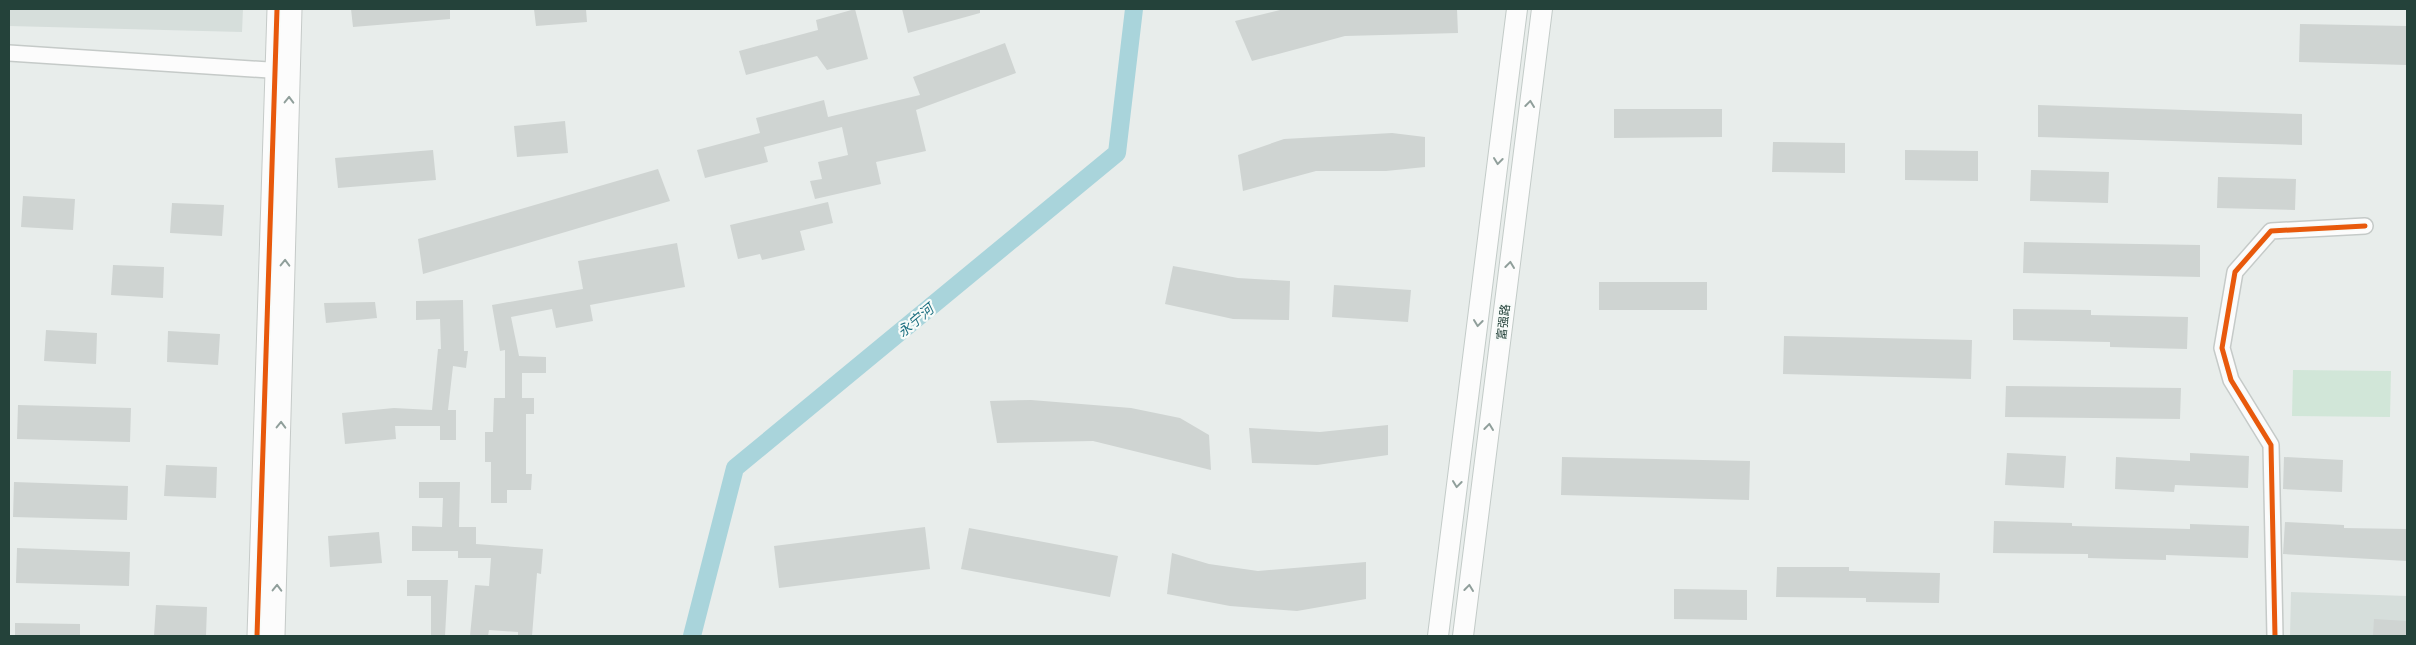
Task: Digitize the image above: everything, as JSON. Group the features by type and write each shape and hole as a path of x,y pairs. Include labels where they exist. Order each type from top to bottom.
{"main road":[{"name":"富强路","path":"1438,636 1517,9"},
{"name":"富强路","path":"1463,636 1542,9"}],"street":[{"path":"276,636 282,71 277,9"},
{"path":"257,636 282,71 292,9"},
{"path":"9,53 282,71"},
{"path":"2275,636 2271,445 2231,380 2222,348 2235,272 2271,231 2365,226"}],"shaded area":[{"path":"9,9 243,9 242,32 9,26"},
{"path":"2291,592 2407,596 2407,636 2290,636"}],"green space":[{"path":"2293,370 2391,371 2390,417 2292,416"}],"building":[{"path":"351,9 450,9 450,19 353,27"},
{"path":"534,9 586,9 587,22 536,26"},
{"path":"855,9 868,59 827,70 817,56 746,75 739,51 818,30 816,20"},
{"path":"902,9 980,9 980,13 908,33"},
{"path":"1284,9 1457,9 1458,33 1345,36 1252,61 1235,21"},
{"path":"2300,24 2407,26 2407,65 2299,62"},
{"path":"1005,43 1016,73 916,110 926,151 876,162 881,184 815,199 810,181 822,179 818,162 848,155 842,127 764,147 768,162 705,178 697,150 760,133 756,118 824,100 828,117 920,95 913,77"},
{"path":"2038,105 2302,114 2302,145 2038,137"},
{"path":"1614,109 1722,109 1722,137 1614,138"},
{"path":"565,121 568,153 517,157 514,126"},
{"path":"1392,133 1425,137 1425,167 1386,171 1316,171 1243,191 1238,155 1284,139"},
{"path":"1773,142 1845,143 1845,173 1772,172"},
{"path":"433,150 436,180 338,188 335,158"},
{"path":"1905,150 1978,151 1978,181 1905,180"},
{"path":"658,169 670,201 423,274 418,239"},
{"path":"2031,170 2109,172 2108,203 2030,201"},
{"path":"2218,177 2296,179 2295,210 2217,208"},
{"path":"23,196 75,199 73,230 21,227"},
{"path":"828,202 833,223 800,231 805,250 762,260 760,254 738,259 730,225"},
{"path":"172,203 224,205 222,236 170,233"},
{"path":"2024,242 2200,245 2200,277 2023,273"},
{"path":"677,243 685,287 590,305 593,321 556,328 552,309 511,317 519,356 546,357 546,373 522,373 522,398 534,398 534,414 526,414 526,474 532,474 531,490 507,490 507,503 491,503 491,462 485,462 485,432 493,432 494,398 505,398 505,350 500,351 492,305 583,289 578,261"},
{"path":"113,265 164,267 163,298 111,295"},
{"path":"1173,266 1238,278 1290,281 1289,320 1233,319 1165,304"},
{"path":"1599,282 1707,282 1707,310 1599,310"},
{"path":"1334,285 1411,290 1408,322 1332,317"},
{"path":"463,300 464,351 468,351 466,368 453,366 448,410 456,410 456,440 440,440 440,426 395,426 396,439 345,444 342,413 394,408 432,410 438,349 441,349 440,319 416,320 416,301"},
{"path":"375,302 377,318 326,323 324,303"},
{"path":"2013,309 2091,310 2091,315 2188,317 2187,349 2110,347 2110,342 2013,340"},
{"path":"46,330 97,333 96,364 44,361"},
{"path":"168,331 220,334 218,365 167,362"},
{"path":"1784,336 1972,340 1971,379 1783,374"},
{"path":"2006,386 2181,388 2180,419 2005,417"},
{"path":"1031,400 1131,408 1180,418 1209,435 1211,470 1093,441 997,443 990,401"},
{"path":"18,405 131,408 130,442 17,439"},
{"path":"1388,425 1388,455 1317,465 1252,463 1249,428 1320,432"},
{"path":"2007,453 2066,456 2064,488 2005,485"},
{"path":"2190,453 2249,456 2248,488 2175,485 2174,492 2115,489 2116,457 2190,461"},
{"path":"1562,457 1750,461 1749,500 1561,495"},
{"path":"2284,457 2343,460 2342,492 2283,489"},
{"path":"166,465 217,467 216,498 164,496"},
{"path":"14,482 128,486 127,520 13,517"},
{"path":"419,482 460,482 459,527 476,527 476,544 543,549 541,574 537,573 532,636 518,636 518,632 489,630 488,636 470,636 475,585 489,586 491,558 458,558 458,551 412,551 412,526 442,527 443,498 419,498"},
{"path":"1994,521 2072,523 2072,526 2190,529 2190,524 2249,526 2248,558 2166,555 2166,560 2088,558 2088,554 1993,553"},
{"path":"2285,522 2344,525 2344,528 2407,529 2407,561 2283,554"},
{"path":"925,527 930,569 779,588 774,546"},
{"path":"969,528 1118,556 1110,597 961,569"},
{"path":"379,532 382,563 330,567 328,536"},
{"path":"17,548 130,552 129,586 16,583"},
{"path":"1172,553 1209,564 1258,571 1366,562 1366,599 1297,611 1230,606 1167,594"},
{"path":"1777,567 1849,567 1849,571 1940,573 1939,603 1866,602 1866,598 1776,597"},
{"path":"407,580 448,580 445,636 431,636 431,596 407,596"},
{"path":"1674,589 1747,590 1747,620 1674,619"},
{"path":"156,605 207,607 206,636 154,636"},
{"path":"2374,619 2407,621 2407,636 2373,636"},
{"path":"15,623 80,624 80,636 15,636"}],"waterway":[{"name":"永宁河","path":"692,636 735,468 1117,153 1134,9"}],"cycle path":[{"path":"257,636 277,9"},
{"path":"2275,636 2271,445 2231,380 2222,348 2235,272 2271,231 2365,226"}]}
